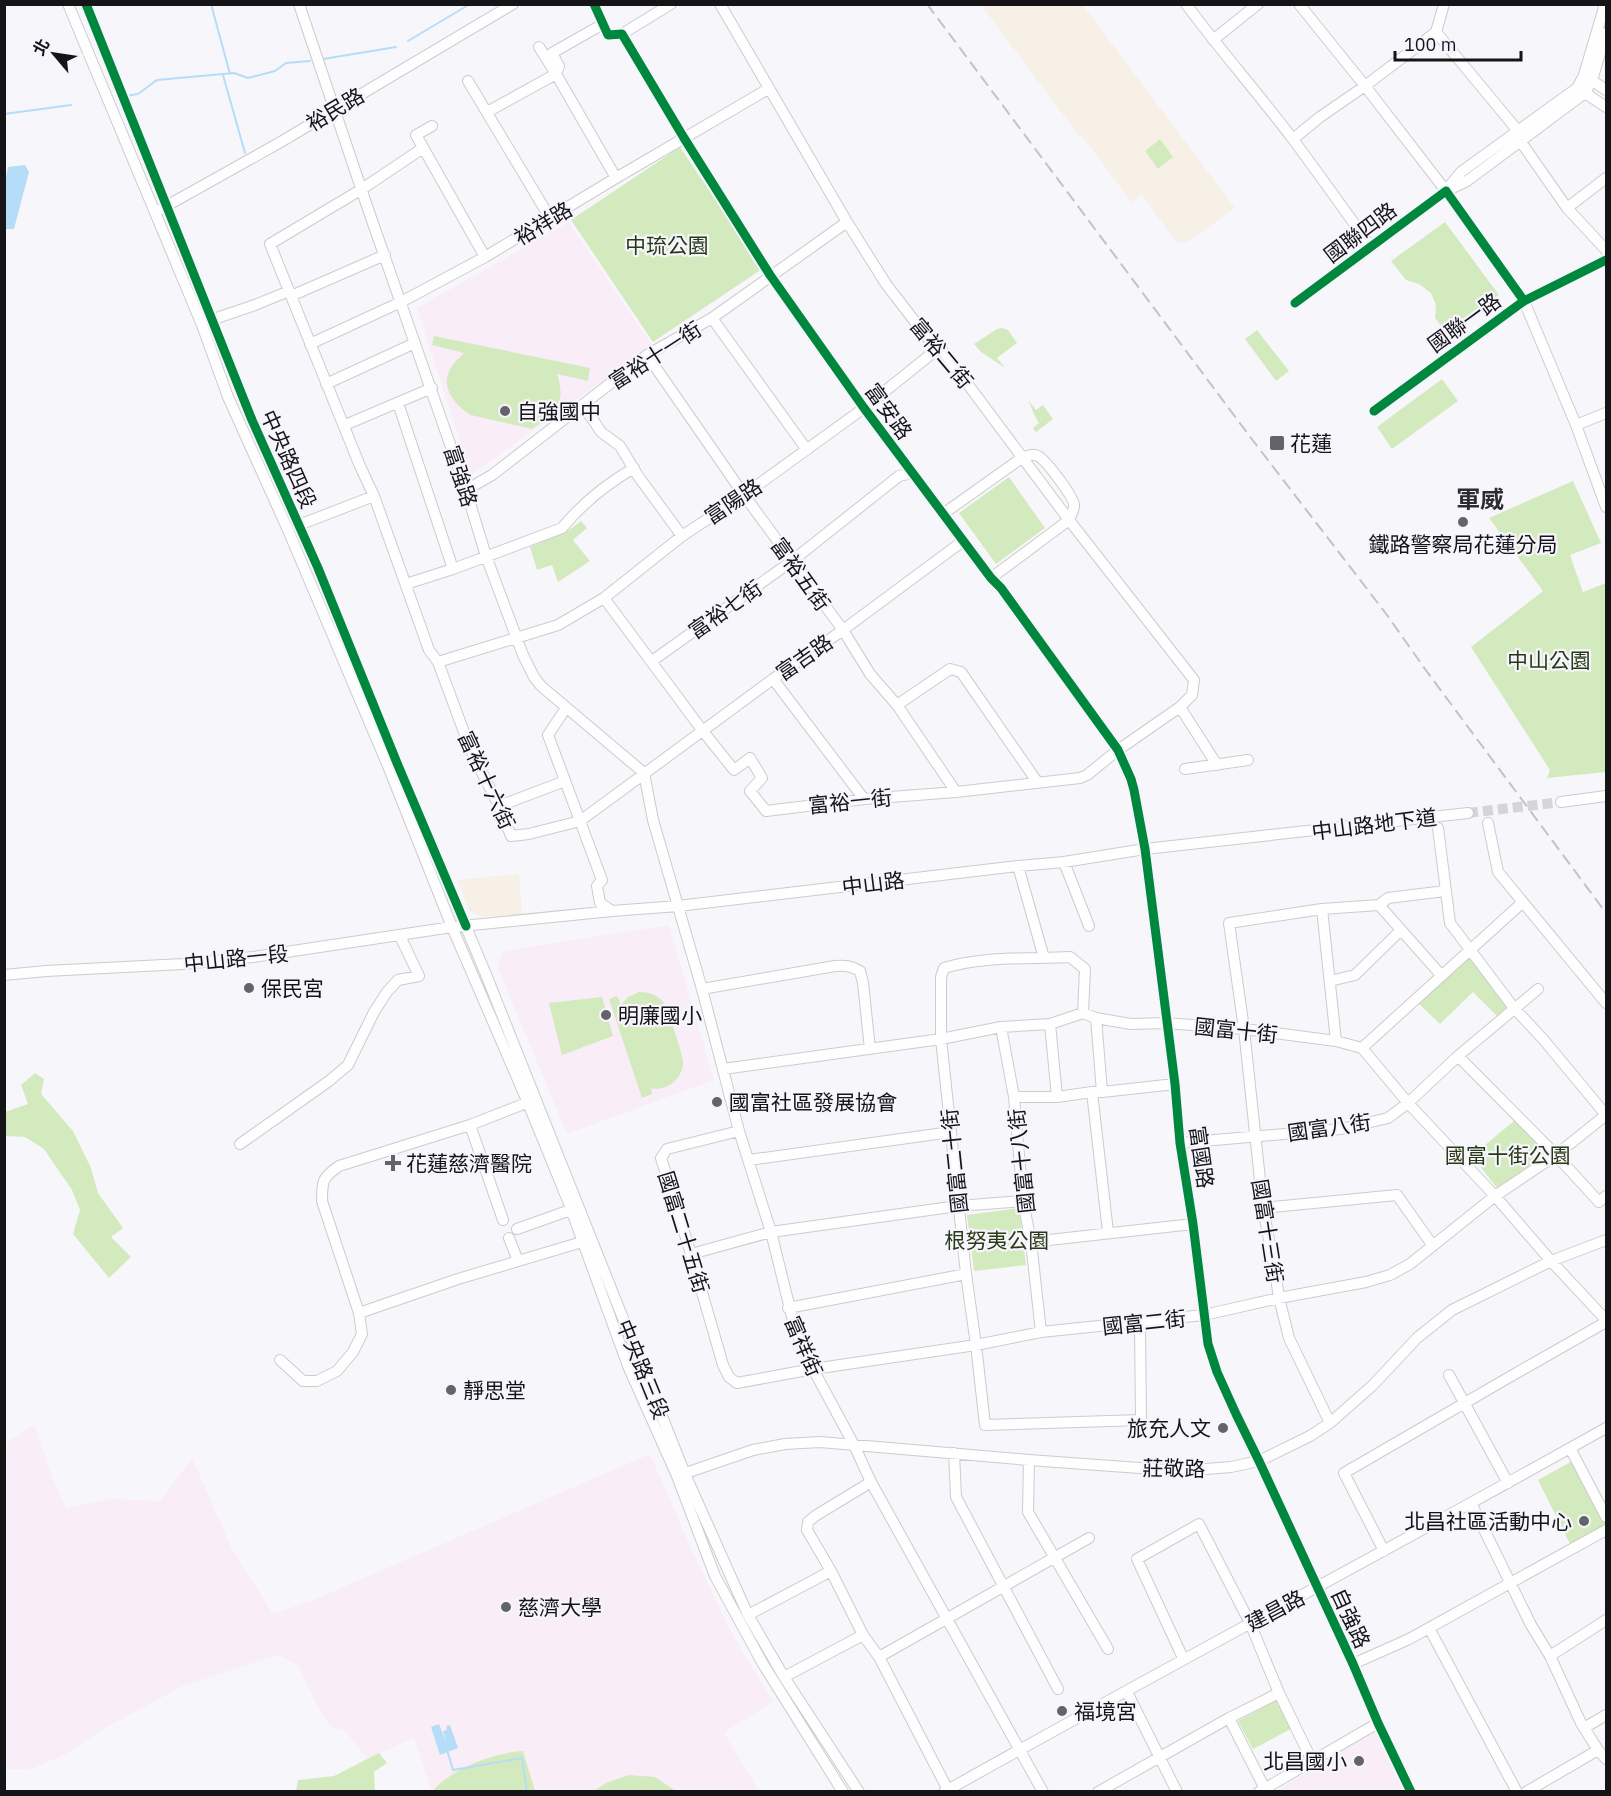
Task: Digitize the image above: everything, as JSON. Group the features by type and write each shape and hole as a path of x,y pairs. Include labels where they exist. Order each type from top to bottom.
{"street":[{"name":"中央路四段","path":"68,4 202,325 228,397 288,530 388,766 452,927"},
{"name":"中央路四段","path":"86,4 252,420 299,525 466,926"},
{"name":"富強路","path":"299,4 516,639 534,677 541,686 644,773"},
{"name":"裕民路","path":"155,213 279,143 513,4"},
{"path":"594,4 608,35 622,34 671,4"},
{"name":"富裕二街","path":"720,4 885,284 933,345 940,347 1023,457"},
{"path":"1186,4 1293,139 1371,247"},
{"path":"1213,40 1258,4"},
{"name":"國聯一路","path":"1299,4 1446,191 1524,301 1576,425 1606,507"},
{"path":"1293,139 1436,32 1444,4"},
{"name":"國聯四路","path":"1588,77 1605,4"},
{"path":"487,112 556,74 559,66 552,53 603,24"},
{"path":"1436,32 1519,137 1567,208 1606,250"},
{"name":"國聯四路","path":"1295,303 1446,191 1461,172 1519,137 1581,90 1606,33"},
{"name":"富安路","path":"622,34 770,275 864,408 991,578 1001,588 1118,750 1131,778 1145,849"},
{"path":"539,47 616,178"},
{"path":"1588,77 1606,90"},
{"path":"468,81 550,218"},
{"name":"裕祥路","path":"310,344 401,302 485,258 768,89"},
{"path":"1581,90 1606,107"},
{"path":"432,126 416,135 485,258"},
{"path":"415,343 326,384 270,244 362,189 423,148"},
{"path":"1567,208 1606,178"},
{"name":"富裕十一街","path":"466,490 492,475 647,355 712,318 847,222"},
{"path":"211,320 290,293 385,255"},
{"path":"1524,301 1606,260"},
{"name":"國聯一路","path":"1374,411 1524,301"},
{"path":"712,318 807,450"},
{"name":"富陽路","path":"516,639 558,625 604,598 682,536 744,495 864,408 940,347"},
{"name":"富裕五街","path":"647,355 744,495 843,630 870,674 897,705 956,792"},
{"name":"富裕十六街","path":"326,384 374,496 429,650 438,662 471,751 499,806 511,836 529,834 580,821 644,773"},
{"path":"345,425 432,388"},
{"path":"398,403 453,569"},
{"path":"582,405 601,432 620,447 682,536"},
{"path":"1576,425 1606,413"},
{"path":"943,514 1023,457 1032,454 1041,458 1059,479 1075,507 1069,520 991,578"},
{"path":"406,584 562,528 571,517 612,481 634,468"},
{"name":"富裕七街","path":"652,661 792,561 899,476 913,473"},
{"path":"299,525 374,496"},
{"name":"富裕一街","path":"604,598 734,770 750,758 762,778 750,791 766,811 1080,778 1180,707 1192,695 1194,680 1069,520"},
{"name":"富吉路","path":"644,773 963,541"},
{"path":"438,662 516,639"},
{"path":"897,705 950,669 961,672 1038,783"},
{"path":"773,679 864,799"},
{"path":"1180,707 1217,765"},
{"path":"566,708 548,735 602,880 597,886 600,903 612,911"},
{"path":"1185,769 1248,760"},
{"path":"644,773 653,820 678,906"},
{"path":"499,806 565,781"},
{"path":"1561,802 1606,796"},
{"name":"中山路地下道","path":"1279,835 1468,813"},
{"path":"1488,823 1498,872 1606,1003"},
{"path":"1438,828 1450,923 1514,1008 1606,1115"},
{"name":"中山路","path":"466,926 678,906 1064,862 1145,849 1279,835"},
{"name":"富國路","path":"1145,849 1175,1084 1180,1143 1208,1344 1217,1372 1259,1461"},
{"path":"1064,862 1089,926"},
{"path":"723,1070 941,1039 1001,1027 1050,1024 1083,1013 1085,969 1070,957 1044,958 1018,866"},
{"path":"1336,1041 1322,909 1379,905 1388,898 1445,891"},
{"path":"1384,1551 1344,1473 1606,1321 1495,1196 1408,1103 1362,1048 1523,902"},
{"path":"1379,905 1441,975"},
{"name":"富祥街","path":"678,906 739,1131 771,1232 795,1329 813,1369 872,1482 1043,1791"},
{"name":"國富十三街","path":"1322,909 1229,923 1244,1029 1263,1208 1279,1298 1289,1338 1330,1423"},
{"name":"中山路一段","path":"4,975 46,970 183,964 241,958 466,926"},
{"name":"中央路三段","path":"466,926 532,1101 681,1475 715,1576 763,1664 843,1791"},
{"name":"中央路三段","path":"452,927 532,1101"},
{"path":"1330,981 1355,975 1401,930"},
{"path":"240,1144 348,1065 374,1012 387,992 398,980 418,976 400,936"},
{"name":"國富二十街","path":"1044,958 1003,959 953,965 944,968 941,977 941,1039 958,1206 985,1425 1141,1420 1140,1323"},
{"path":"702,989 835,966 853,967 860,971 863,983 870,1048"},
{"name":"國富八街","path":"1180,1143 1341,1129 1388,1118 1538,989"},
{"name":"國富十街","path":"1083,1013 1096,1018 1131,1024 1166,1023 1244,1029 1336,1041 1362,1048"},
{"path":"1096,1018 1097,1092 1108,1232"},
{"path":"1050,1024 1057,1097"},
{"name":"國富十八街","path":"1001,1027 1014,1097 1023,1201 1041,1332"},
{"path":"1458,1056 1603,1199"},
{"path":"1014,1097 1057,1097 1175,1084"},
{"path":"280,1360 303,1381 316,1381 337,1371 353,1352 362,1334 359,1313 322,1201 322,1187 326,1176 339,1166 470,1125 532,1101"},
{"name":"國富二街","path":"737,1383 813,1369 976,1345 1041,1332 1204,1315 1390,1275 1410,1264 1495,1196 1556,1155 1606,1115"},
{"path":"470,1125 503,1220"},
{"name":"國富二十五街","path":"737,1383 729,1377 723,1365 661,1158 667,1149 739,1131"},
{"path":"749,1160 951,1132"},
{"path":"1263,1208 1397,1195 1433,1246"},
{"path":"691,1254 771,1232 958,1206 1023,1201"},
{"path":"517,1229 575,1208"},
{"name":"中央路三段","path":"575,1208 582,1242 628,1366 748,1615 784,1677 859,1791"},
{"path":"1030,1242 1193,1224"},
{"path":"509,1238 518,1261"},
{"name":"莊敬路","path":"681,1475 753,1450 785,1444 820,1442 1180,1471 1231,1467 1259,1461 1310,1436 1330,1423 1373,1385 1417,1338 1452,1310 1551,1261 1606,1240"},
{"path":"359,1313 582,1242"},
{"path":"788,1308 966,1274"},
{"path":"1449,1375 1508,1483"},
{"name":"建昌路","path":"947,1791 1606,1428"},
{"path":"1570,1448 1606,1517"},
{"path":"954,1453 956,1497 1058,1689"},
{"path":"1029,1460 1028,1512 1108,1649"},
{"name":"自強路","path":"1259,1461 1411,1791"},
{"path":"872,1482 815,1516 808,1522 807,1530 831,1571 863,1635 879,1657 947,1791"},
{"path":"1471,1503 1531,1625 1550,1656 1584,1728 1606,1759"},
{"path":"1183,1659 1137,1559 1199,1524 1250,1623 1279,1693 1312,1761"},
{"path":"1353,1664 1429,1628 1606,1530"},
{"path":"879,1657 1089,1538"},
{"path":"748,1615 831,1571"},
{"path":"1550,1656 1606,1620"},
{"path":"1429,1628 1517,1791"},
{"path":"784,1677 863,1635"},
{"path":"1127,1692 1177,1791"},
{"path":"1098,1791 1229,1718 1279,1693"},
{"path":"1584,1728 1606,1715"},
{"path":"1229,1718 1262,1790 1378,1723"},
{"path":"1526,1791 1598,1750"}],"shaded area":[{"path":"981,5 1083,5 1235,208 1193,239 1185,243 1175,241 1142,195 1131,202"},
{"name":"自強國中","path":"569,222 651,344 649,348 471,475 417,308"},
{"path":"519,874 522,914 481,917 469,911 457,880"},
{"name":"明廉國小","path":"669,925 714,1080 567,1134 497,966 503,951"},
{"name":"慈濟大學","path":"35,1425 52,1477 66,1508 110,1499 160,1501 192,1458 232,1549 273,1614 313,1600 650,1454 733,1636 773,1701 724,1733 759,1791 430,1791 414,1738 367,1759 345,1731 330,1727 313,1698 298,1665 277,1655 181,1687 100,1731 64,1755 29,1770 5,1769 4,1443"},
{"name":"北昌國小","path":"1377,1730 1407,1792 1274,1792"}],"green space":[{"path":"1160,139 1173,157 1158,169 1145,151"},
{"name":"中琉公園","path":"680,147 762,269 653,342 571,220"},
{"path":"1445,222 1499,295 1446,332 1435,318 1436,305 1431,293 1419,284 1406,280 1391,261"},
{"path":"1002,328 1008,330 1017,343 997,358 1005,368 981,352 974,344"},
{"path":"1257,330 1289,371 1276,381 1245,339"},
{"path":"434,336 590,368 588,381 557,374 561,393 560,401 547,418 532,429 471,415 452,397 447,385 450,369 464,353 432,345"},
{"path":"1442,379 1458,401 1392,449 1377,427"},
{"path":"1028,400 1036,410 1043,405 1053,419 1036,432 1033,428 1039,423"},
{"path":"1009,477 1045,528 996,564 959,513"},
{"name":"中山公園","path":"1573,481 1601,543 1570,555 1583,592 1606,583 1606,772 1547,778 1550,770 1471,647 1543,591 1489,518"},
{"path":"581,521 587,528 573,540 590,561 558,582 552,565 537,570 530,547 569,530"},
{"path":"1471,954 1511,1003 1497,1016 1473,992 1440,1024 1417,1002"},
{"path":"639,992 653,995 664,1003 683,1062 680,1074 673,1083 662,1088 651,1088 652,1094 642,1098 609,999 617,996 621,1005 628,997"},
{"path":"602,997 613,1036 562,1055 549,1003"},
{"path":"35,1073 44,1079 41,1094 73,1131 91,1168 98,1193 123,1228 111,1237 131,1257 109,1278 73,1234 80,1210 72,1190 44,1149 25,1137 5,1136 5,1112 28,1104 21,1085"},
{"name":"國富十街公園","path":"1515,1120 1551,1155 1497,1188 1472,1156"},
{"name":"根努夷公園","path":"1019,1208 1026,1265 974,1271 967,1215"},
{"path":"1574,1460 1606,1524 1570,1544 1538,1480"},
{"path":"1276,1701 1291,1729 1253,1749 1238,1721"},
{"path":"523,1751 535,1791 433,1791 450,1776 474,1763"},
{"path":"379,1753 387,1763 374,1772 375,1791 296,1791 298,1780 334,1776"},
{"path":"629,1775 655,1777 676,1791 594,1791 606,1783"}],"water":[{"path":"25,165 29,172 14,229 5,229 5,182 8,167"},
{"path":"439,1724 446,1742 443,1731 447,1730 446,1726 450,1725 458,1748 440,1755 431,1727"}],"waterway":[{"path":"211,4 230,74"},
{"path":"408,41 470,4"},
{"path":"323,59 396,47"},
{"path":"126,96 138,94 157,80 234,73 248,78 275,71 286,63 310,61"},
{"path":"223,75 245,153"},
{"path":"4,114 71,105"},
{"path":"447,1750 453,1770 522,1758 527,1792"}],"tunnel":[{"path":"1468,813 1561,802"}],"railway":[{"path":"927,4 1251,438 1387,615 1606,913"}],"cycle path":[{"path":"86,4 252,420 318,568 466,926"},
{"path":"594,4 608,35 622,34 770,275 864,408 991,578 1001,588 1118,750 1131,779 1145,849 1175,1084 1180,1143 1208,1344 1217,1372 1236,1414 1411,1792"},
{"path":"1295,303 1446,191 1524,301"},
{"path":"1374,411 1524,301 1606,260"}],"place":[{"name":"自強國中","path":"505,411"},
{"name":"花蓮","path":"1277,443"},
{"name":"鐵路警察局花蓮分局","path":"1463,522"},
{"name":"保民宮","path":"249,988"},
{"name":"明廉國小","path":"606,1015"},
{"name":"國富社區發展協會","path":"717,1102"},
{"name":"花蓮慈濟醫院","path":"393,1163"},
{"name":"靜思堂","path":"451,1390"},
{"name":"旅充人文","path":"1223,1428"},
{"name":"北昌社區活動中心","path":"1584,1521"},
{"name":"慈濟大學","path":"506,1607"},
{"name":"福境宮","path":"1062,1711"},
{"name":"北昌國小","path":"1359,1761"}],"district":[{"name":"軍威","path":"1480,499"}]}
